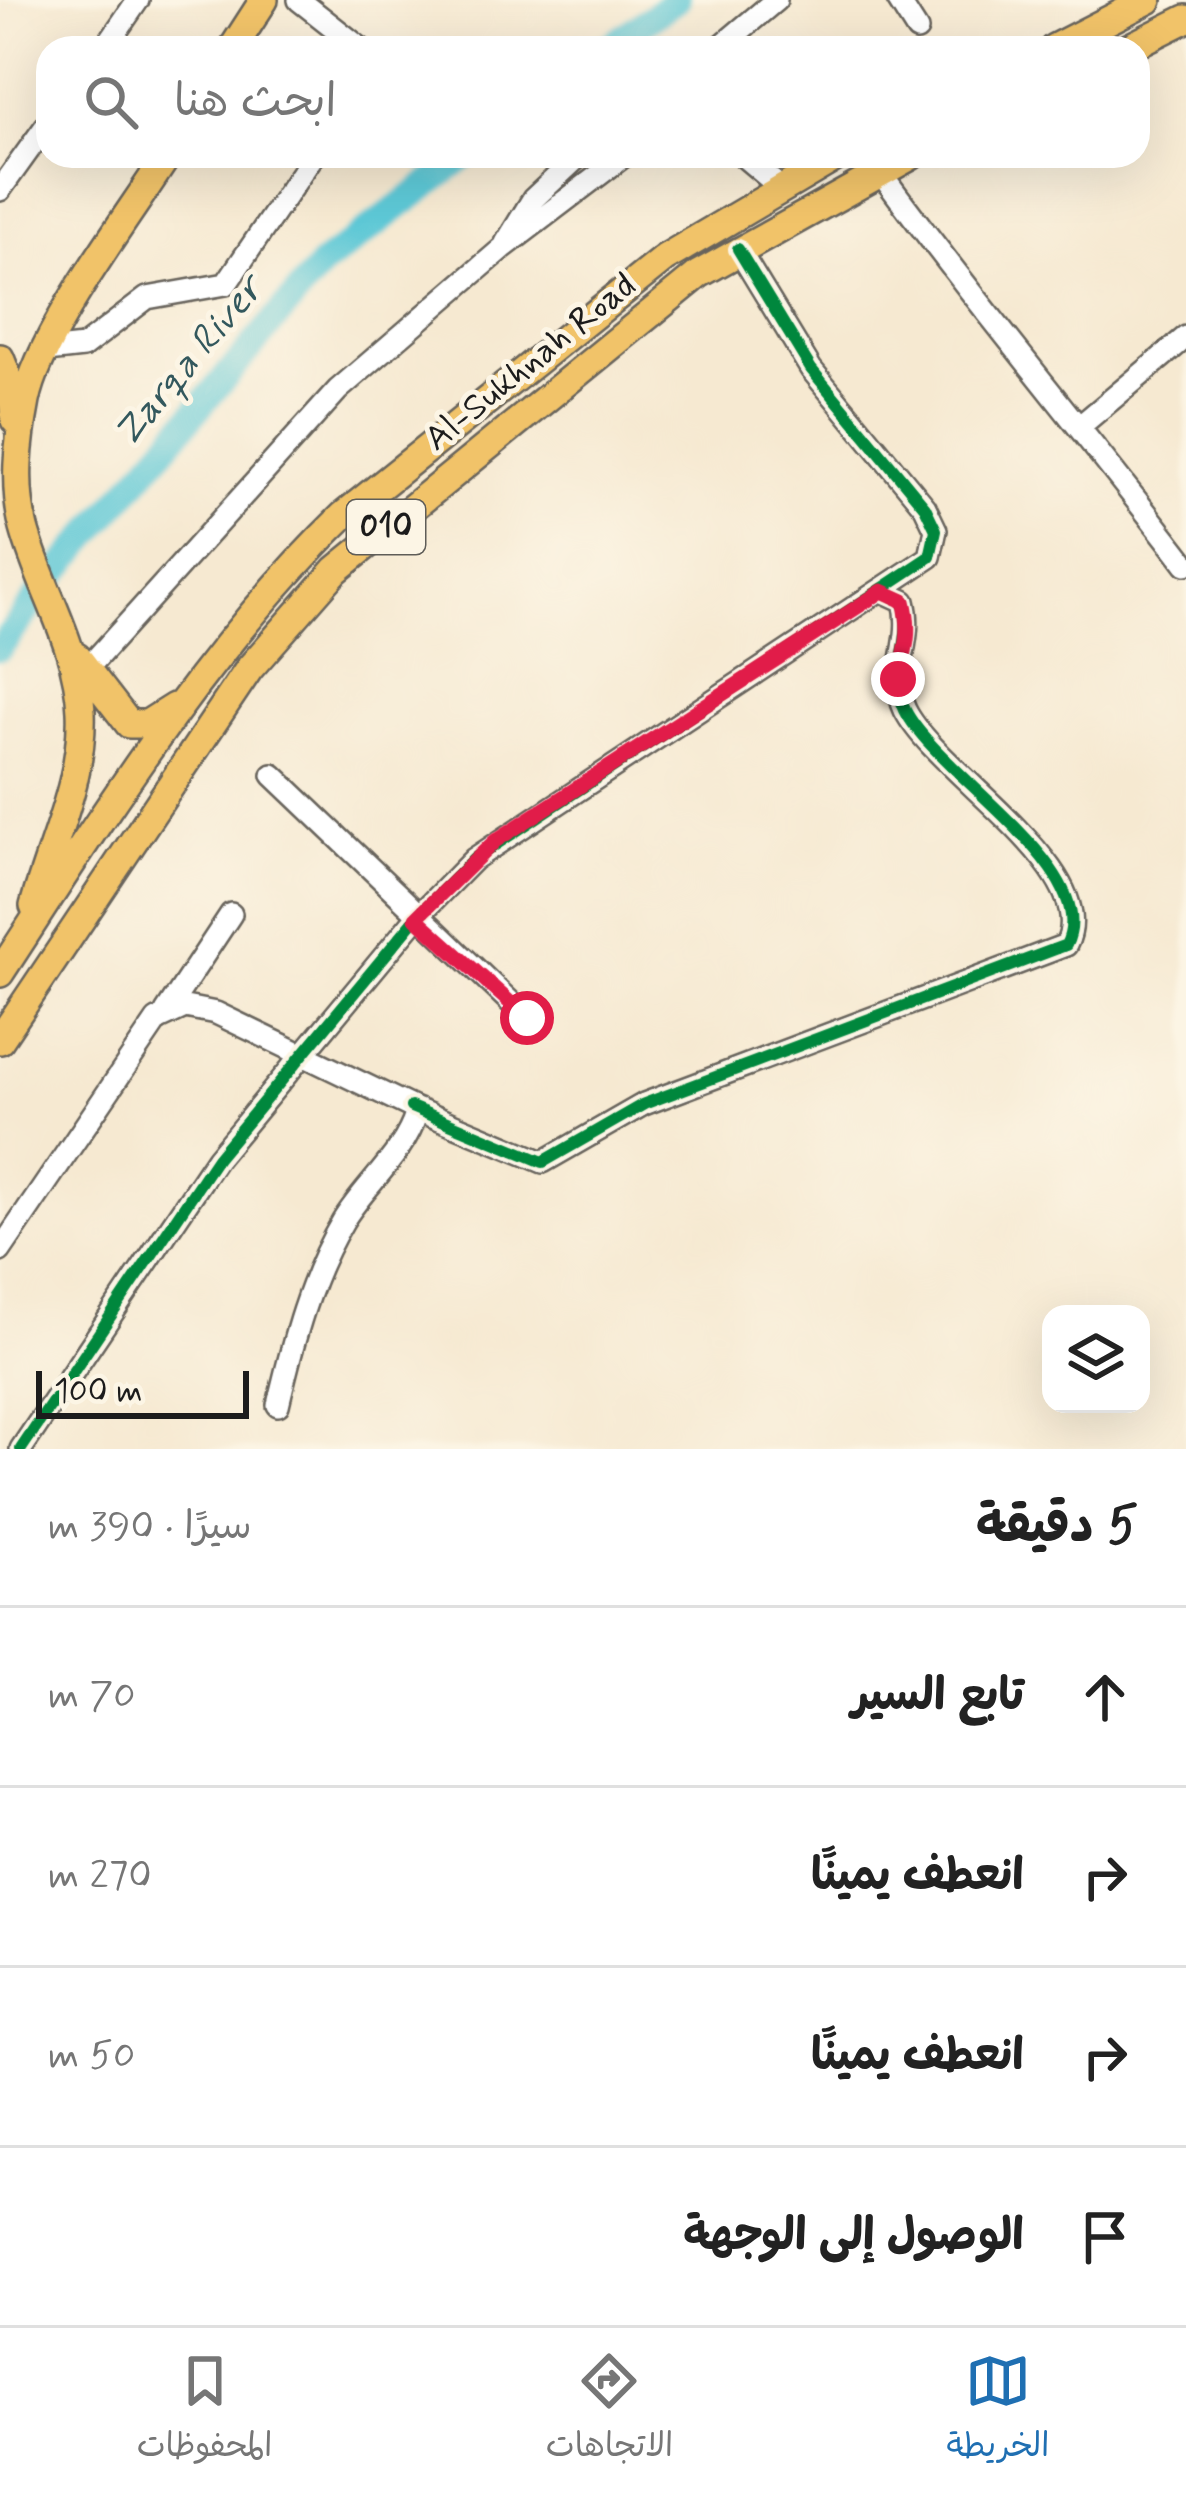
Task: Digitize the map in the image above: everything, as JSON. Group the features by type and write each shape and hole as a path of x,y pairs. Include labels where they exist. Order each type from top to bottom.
{"main road":[{"path":"241,36 264,0"},
{"path":"1078,36 1148,0"},
{"path":"1150,40 1182,28"},
{"path":"14,406 160,168"},
{"name":"Al-Sukhnah Road","path":"0,973 183,702 308,550 394,475 665,258 817,168"},
{"name":"Al-Sukhnah Road","path":"0,1040 249,668 336,570 652,309 738,248 888,168"},
{"path":"1,342 53,341"},
{"path":"1,342 18,368 14,406"},
{"path":"0,358 14,406 23,524 40,576 79,659 129,724 147,724 183,702"},
{"path":"394,475 416,502"},
{"path":"23,937 79,766 79,659"}],"street":[{"path":"113,36 138,0"},
{"path":"299,0 345,36"},
{"path":"733,36 776,0"},
{"path":"898,0 917,30"},
{"path":"0,190 36,140"},
{"path":"53,341 83,347 147,298 226,284 305,168"},
{"path":"503,248 533,199 567,168"},
{"path":"79,659 338,390 503,248 608,168"},
{"path":"757,168 781,188"},
{"path":"880,172 973,300 1080,426 1186,564"},
{"path":"21,1449 99,1339 186,1198 416,918 495,841 930,557 937,540 932,520 811,369 738,248"},
{"path":"1080,426 1186,337"},
{"path":"166,1012 200,1008 411,1107 542,1162 644,1104 1066,945 1074,916 1054,872 930,747 907,715 897,685 909,639 908,616 904,601 882,591"},
{"path":"273,775 416,918 527,1018"},
{"path":"0,1251 121,1067 166,1012 231,914"},
{"path":"278,1405 292,1345 319,1270 343,1222 408,1132 416,1114 411,1107"}],"waterway":[{"name":"Zarqa River","path":"625,36 676,0"},
{"name":"Zarqa River","path":"0,648 44,588 322,265 450,168"}],"cycle path":[{"path":"21,1449 217,1158 416,918 474,859 930,557 936,530 925,507 811,369 738,249"},
{"path":"411,1107 543,1162 644,1104 1066,945 1071,916 1061,886 1040,855 922,735 905,710 899,684 907,616 904,601 882,591"}],"route":[{"path":"527,1018 416,918 474,859 544,808 691,719 882,591 904,601 908,616 909,639 898,679"}]}
